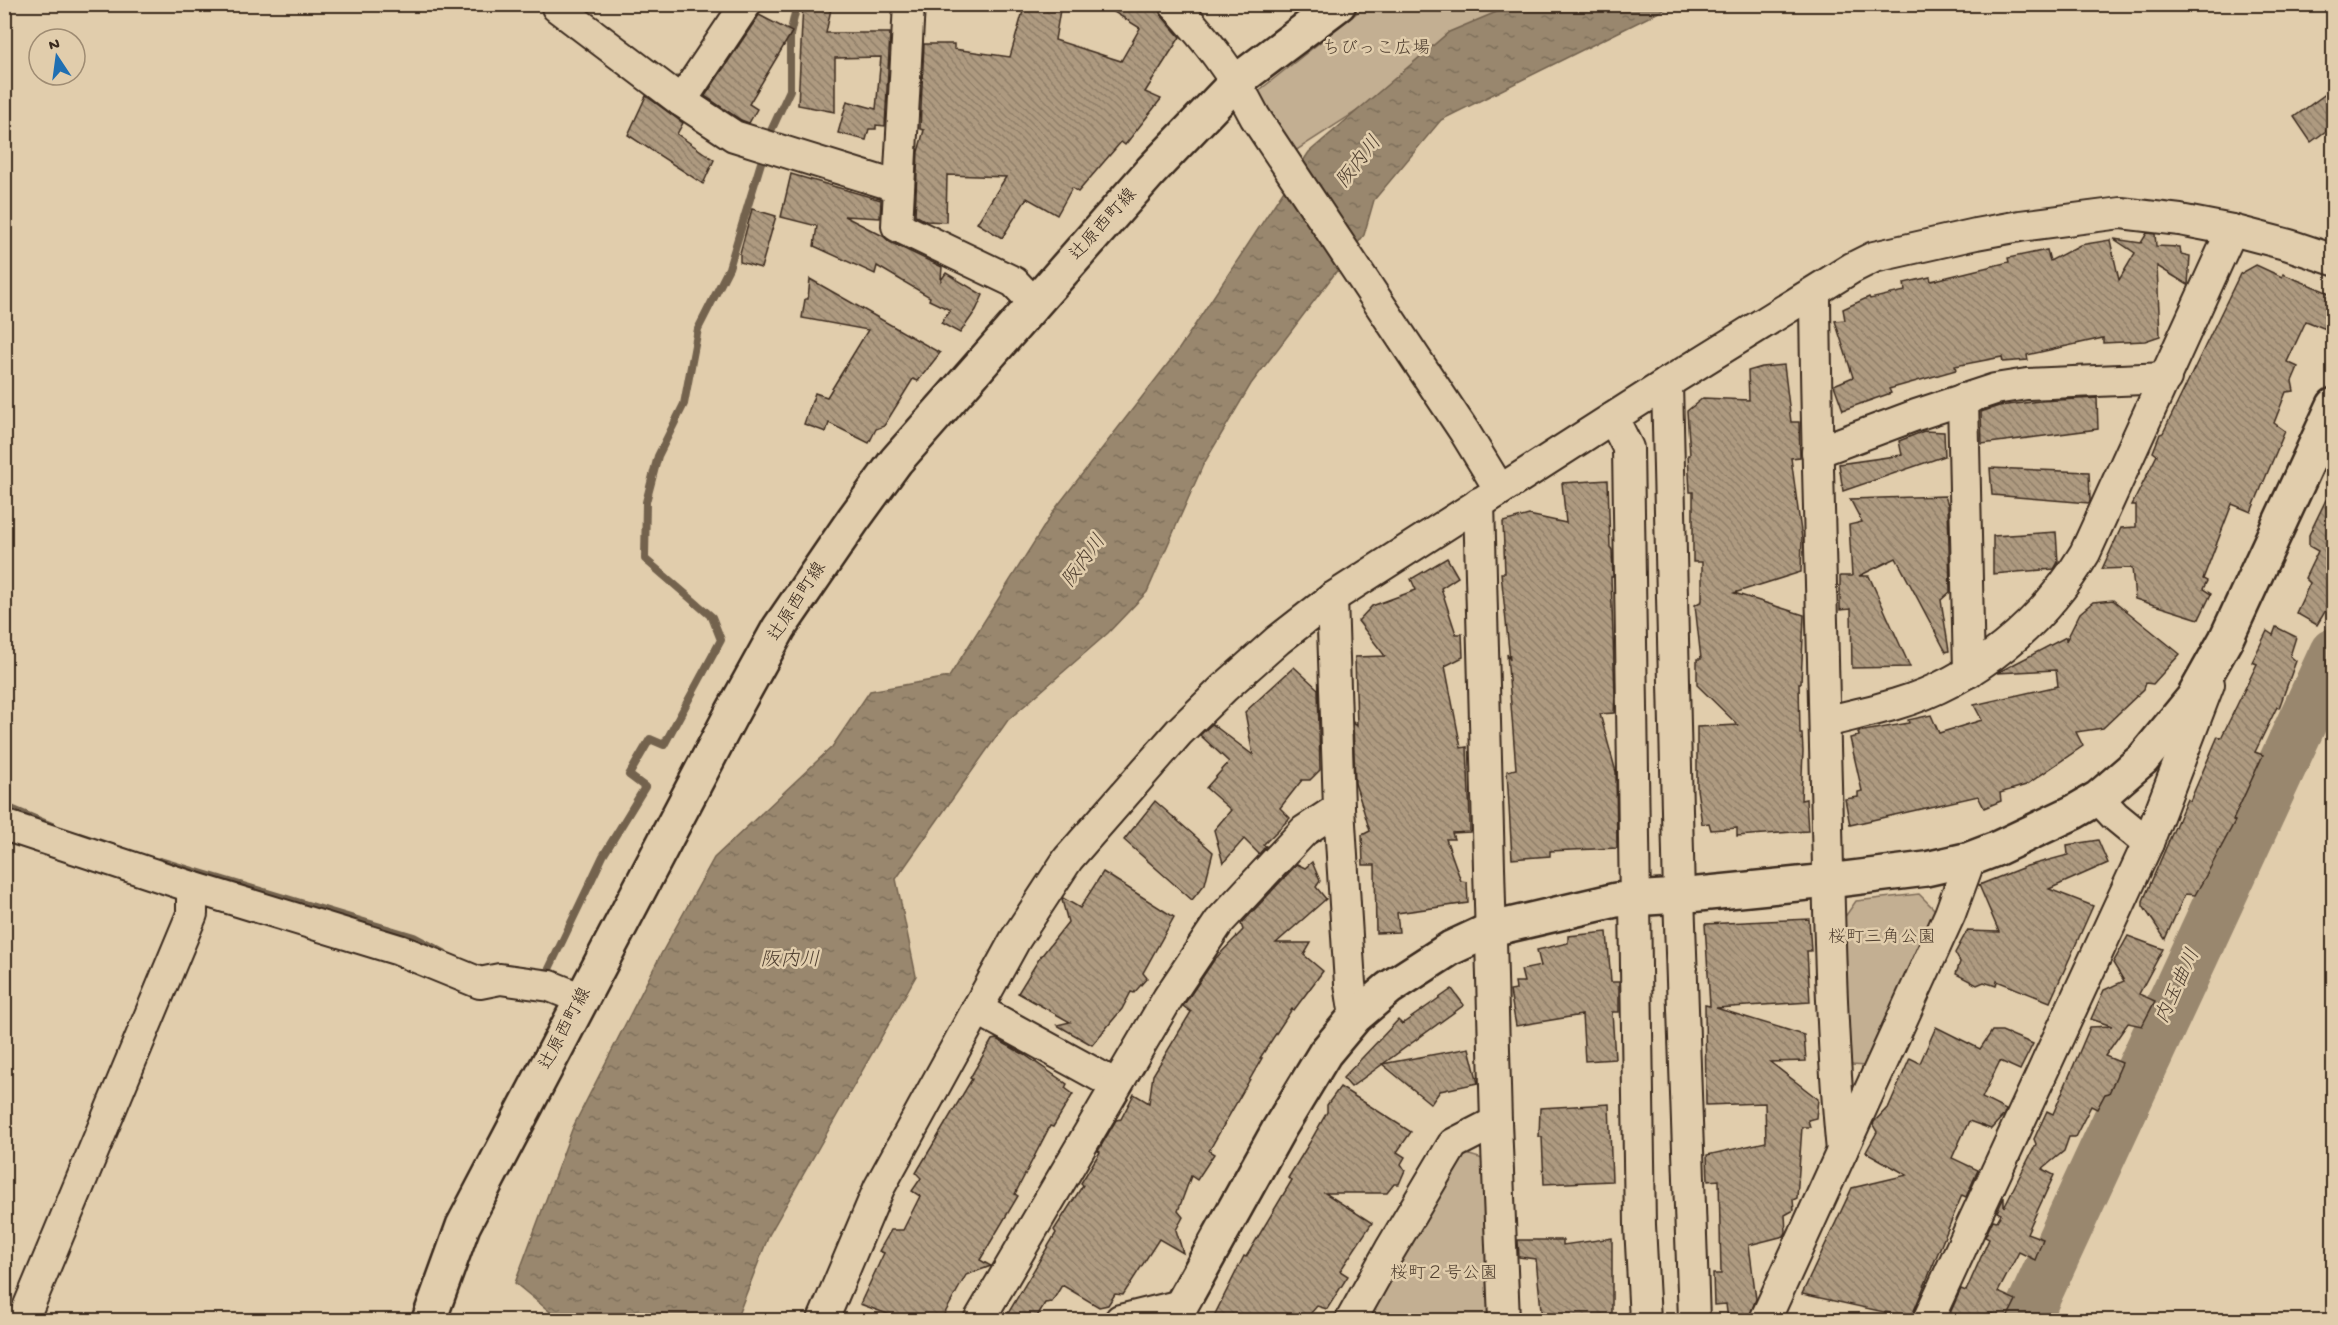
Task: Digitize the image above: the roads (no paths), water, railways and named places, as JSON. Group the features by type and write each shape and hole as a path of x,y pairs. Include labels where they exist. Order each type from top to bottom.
{"main road":[{"name":"辻原西町線","path":"429,1320 463,1226 732,712 779,628 853,520 896,461 1151,171 1237,81 1339,4"},
{"path":"1177,1313 1299,1095 1325,1053 1354,1017 1389,988 1451,948 1492,929 1616,900 1828,881 1926,869 1970,859 2055,821 2098,798 2143,759 2193,698 2226,639 2334,405"}],"street":[{"path":"681,101 746,4"},
{"path":"909,4 897,226 1014,282 1034,303"},
{"path":"1174,4 1214,48 1237,81 1255,117 1416,360 1490,496 1492,929 1496,1122 1504,1320"},
{"path":"555,5 681,101 734,136 899,187"},
{"path":"823,1320 879,1188 1015,940 1045,891 1068,859 1179,732 1278,640 1332,598 1667,383 1852,268 1874,257 1976,234 2121,213 2180,220 2232,230 2334,260"},
{"path":"1825,722 1898,704 1969,672 2020,633 2068,581 2085,554 2232,230"},
{"path":"1815,292 1828,881 1835,1075 1842,1151"},
{"path":"1817,452 1995,389 2027,384 2166,378"},
{"path":"1667,383 1678,896 1694,1320"},
{"path":"1964,399 1969,672"},
{"path":"1613,418 1628,448 1640,1225 1645,1320"},
{"path":"1332,598 1339,808 1354,1017"},
{"path":"1928,1320 2148,843 2226,639"},
{"path":"2098,798 2115,816 2148,843"},
{"path":"979,1320 1168,998 1219,922 1304,831 1339,808"},
{"path":"4,825 192,887 399,950 480,983 500,979 550,986 582,999"},
{"path":"1765,1320 1950,914 1970,859"},
{"path":"23,1320 192,914 192,887"},
{"path":"977,1009 1116,1085"},
{"path":"1351,1320 1453,1144 1496,1122"},
{"path":"1120,1320 1177,1313"}],"water":[{"name":"阪内川","path":"1513,5 1673,5 1441,120 1374,200 1364,235 1251,384 1203,465 1147,592 1108,633 1008,720 896,879 916,976 769,1235 736,1320 560,1320 515,1283 573,1127 660,956 714,858 832,747 870,691 949,677 1055,509 1177,352 1309,152 1449,32"}],"waterway":[{"path":"539,972 547,973 603,856 645,787 629,775 650,739 664,745 721,640 712,617 645,559 646,502 658,456 684,404 698,329 729,268 770,133 790,90 790,35 797,4"},
{"name":"内玉曲川","path":"2025,1320 2334,653"},
{"path":"4,806 54,827"},
{"path":"160,861 414,937 444,953"}],"park label":[{"name":"ちびっこ広場","path":"1376,49"},
{"name":"桜町三角公園","path":"1882,938"},
{"name":"桜町２号公園","path":"1444,1274"}]}
